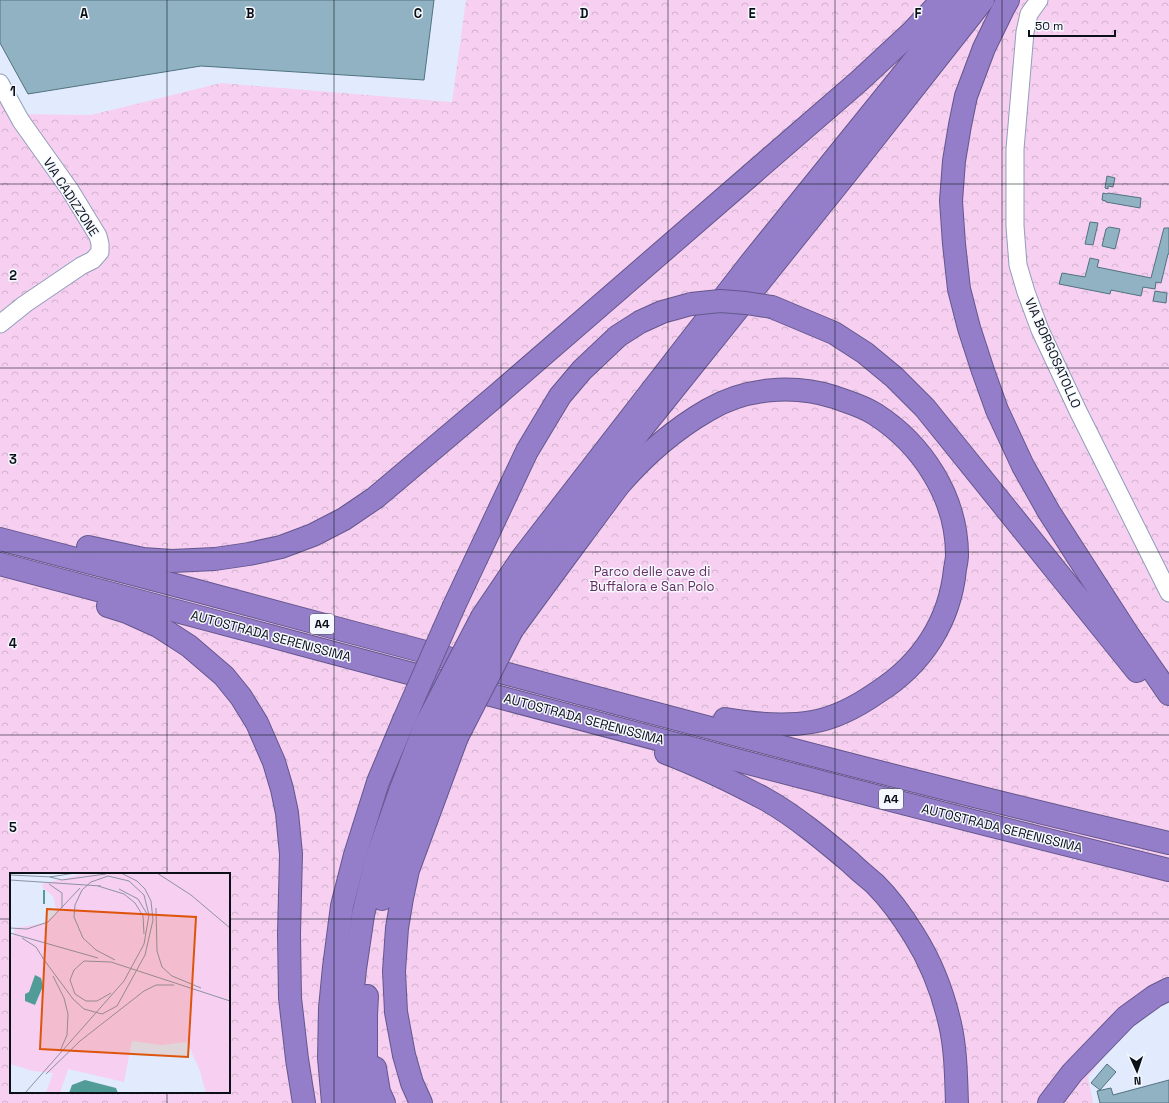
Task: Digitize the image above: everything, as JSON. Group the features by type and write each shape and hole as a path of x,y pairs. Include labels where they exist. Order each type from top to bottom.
{"highway":[{"path":"0,526 143,559 172,561 215,560 281,547 313,535 344,519 375,498 491,400 858,82 913,31 942,0"},
{"path":"351,1103 351,1008 355,969 363,915 376,860 399,794 442,732 497,624 522,558 739,277 962,0"},
{"path":"367,1103 366,1015 369,969 377,918 391,864 414,796 442,732 497,624 534,567 640,431 984,0"},
{"path":"1008,0 984,48 966,96 960,125 954,161 951,201 959,289 982,371 997,410 1023,466 1049,512 1127,633 1169,694"},
{"path":"332,1103 329,1058 330,1008 342,906 355,854 378,782 454,606 527,451 560,396 582,370 618,336 640,322 662,312 691,304 720,301 746,303 772,307 834,333 865,353 894,377 925,408 1159,698 1169,708"},
{"path":"497,624 550,578 620,485 652,451 684,426 710,409 739,396 767,391 799,390 825,394 872,412 892,426 913,445 930,467 942,490 950,511 957,555 954,580 949,602 942,619 934,636 919,657 907,670 892,684 854,708 814,722 792,724 749,723 693,714 644,711"},
{"name":"AUTOSTRADA SERENISSIMA","path":"0,539 354,632 644,711 1052,816 1169,843"},
{"name":"AUTOSTRADA SERENISSIMA","path":"0,564 613,727 1046,840 1169,870"},
{"path":"0,573 126,612 158,626 189,646 224,676 241,697 257,723 274,762 287,813 291,854 289,934 290,998 304,1103"},
{"path":"613,727 644,744 720,776 766,800 832,847 876,885 914,934 926,956 936,980 951,1026 957,1103"},
{"path":"421,1103 412,1083 404,1055 396,1012 394,971 397,928 402,898 442,732"},
{"path":"1049,1103 1072,1073 1126,1017 1155,996 1169,989"},
{"path":"366,1015 379,1092 384,1103"},
{"path":"1058,1103 1072,1073"}],"street":[{"name":"VIA BORGOSATOLLO","path":"1039,0 1029,14 1025,32 1015,149 1015,226 1018,265 1026,292 1043,336 1078,411 1169,593"},
{"name":"VIA CADIZZONE","path":"0,83 21,120 70,190 98,236 100,244 100,252 93,260 81,266 25,304 0,324"}],"green space":[{"name":"Parco delle cave di Buffalora e San Polo","path":"466,0 1169,0 1169,1002 1145,1016 1113,1044 1088,1077 1093,1103 0,1103 0,79 19,114 91,115 221,83 452,102"}],"building":[{"path":"0,0 434,0 424,80 201,66 28,94 0,43"},
{"path":"1107,176 1115,178 1113,187 1108,186 1108,189 1105,188"},
{"path":"1103,193 1141,198 1140,208 1106,202 1102,200"},
{"path":"1090,222 1098,223 1093,245 1085,244"},
{"path":"1109,227 1120,229 1115,249 1102,246 1106,229"},
{"path":"1164,228 1169,228 1169,254 1161,283 1156,282 1155,289 1143,287 1141,296 1111,290 1110,294 1059,284 1062,273 1085,277 1090,258 1099,260 1097,267 1151,278"},
{"path":"1155,291 1167,293 1166,303 1153,301"},
{"path":"1107,1064 1116,1072 1100,1090 1091,1083"},
{"path":"1169,1080 1169,1103 1100,1103 1097,1091 1111,1088 1113,1095"}]}
